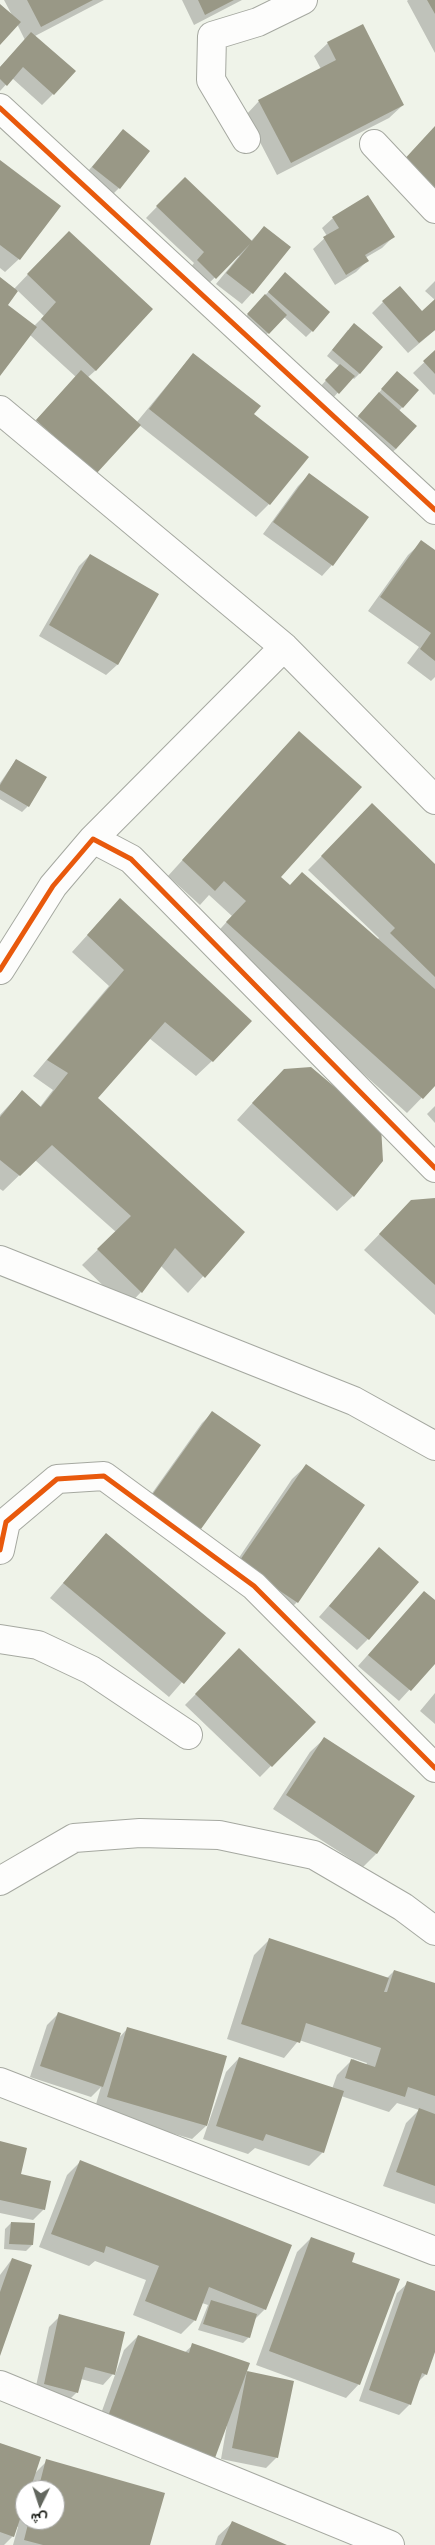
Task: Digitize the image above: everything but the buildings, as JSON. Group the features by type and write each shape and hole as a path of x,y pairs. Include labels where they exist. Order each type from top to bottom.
{"street":[{"path":"246,139 211,80 212,36 258,22 303,0"},
{"path":"0,108 435,510"},
{"path":"374,144 435,209"},
{"path":"0,410 284,647 435,800"},
{"path":"0,970 53,886 94,839 284,647"},
{"path":"94,839 131,859 435,1168"},
{"path":"0,1260 354,1401 435,1446"},
{"path":"0,1550 6,1522 57,1479 104,1476 254,1586 435,1768"},
{"path":"0,1639 38,1644 91,1670 188,1736"},
{"path":"0,1881 74,1838 140,1833 219,1836 314,1855 403,1907 435,1931"},
{"path":"0,2082 435,2251"},
{"path":"0,2385 390,2545"}],"cycle path":[{"path":"0,108 435,510"},
{"path":"0,970 53,886 93,839 131,859 435,1168"},
{"path":"0,1550 6,1522 57,1479 104,1476 254,1586 435,1768"}]}
